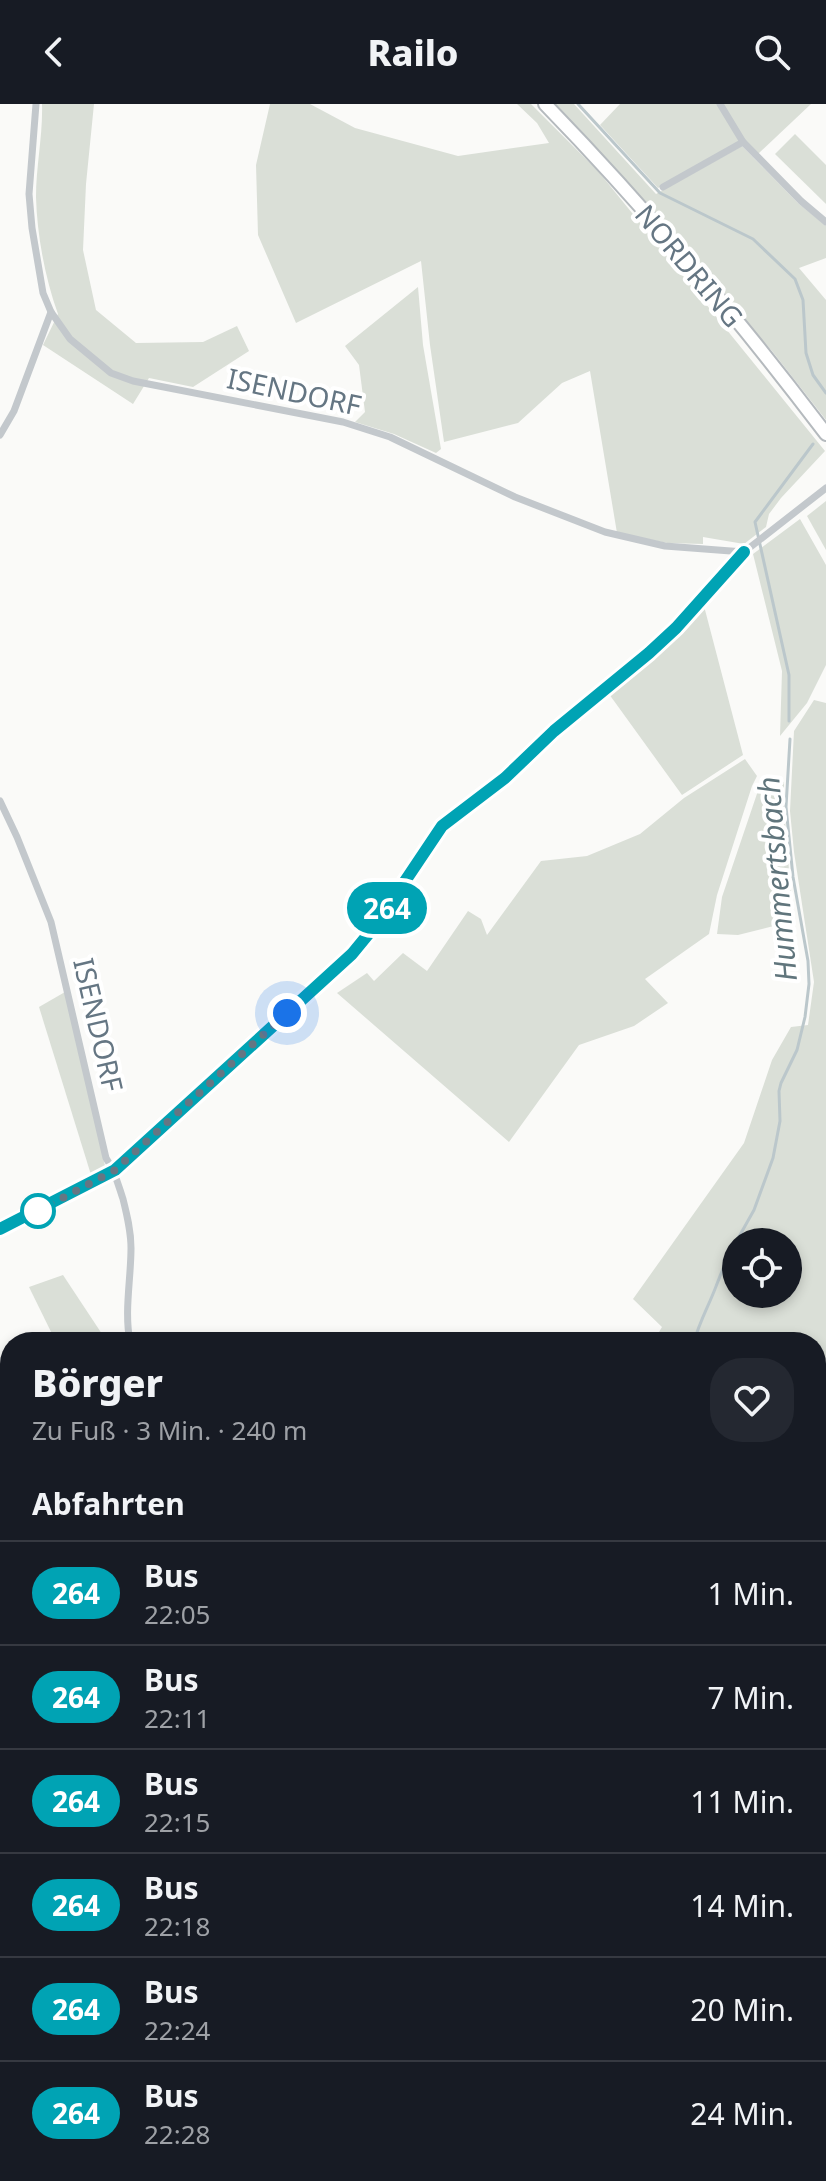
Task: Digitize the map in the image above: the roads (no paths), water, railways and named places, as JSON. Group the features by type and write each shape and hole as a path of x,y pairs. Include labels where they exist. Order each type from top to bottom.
{"main road":[{"name":"NORDRING","path":"545,104 681,253 826,434"}],"street":[{"name":"ISENDORF","path":"36,104 29,194 43,293 51,312 70,339 111,373 343,422 390,437 515,497 605,532 665,546 744,552"},
{"path":"720,104 743,142 826,222"},
{"path":"663,187 743,142"},
{"path":"0,435 14,411 51,312"},
{"path":"0,1229 115,1170 352,954 375,926 442,826 505,778 554,731 649,653 676,628 744,552 826,488"},
{"name":"ISENDORF","path":"0,801 51,922 106,1158 115,1170 130,1229 130,1332"}],"waterway":[{"name":"Hummertsbach","path":"578,104 660,193 753,239 795,279 803,300 806,353 813,375 826,393"},
{"name":"Hummertsbach","path":"789,721 789,675 755,522 813,444"},
{"name":"Hummertsbach","path":"744,1228 754,1210 773,1158 780,1121 779,1091 797,1050 809,984 786,807 790,739"},
{"name":"Hummertsbach","path":"698,1332 722,1270"}]}
